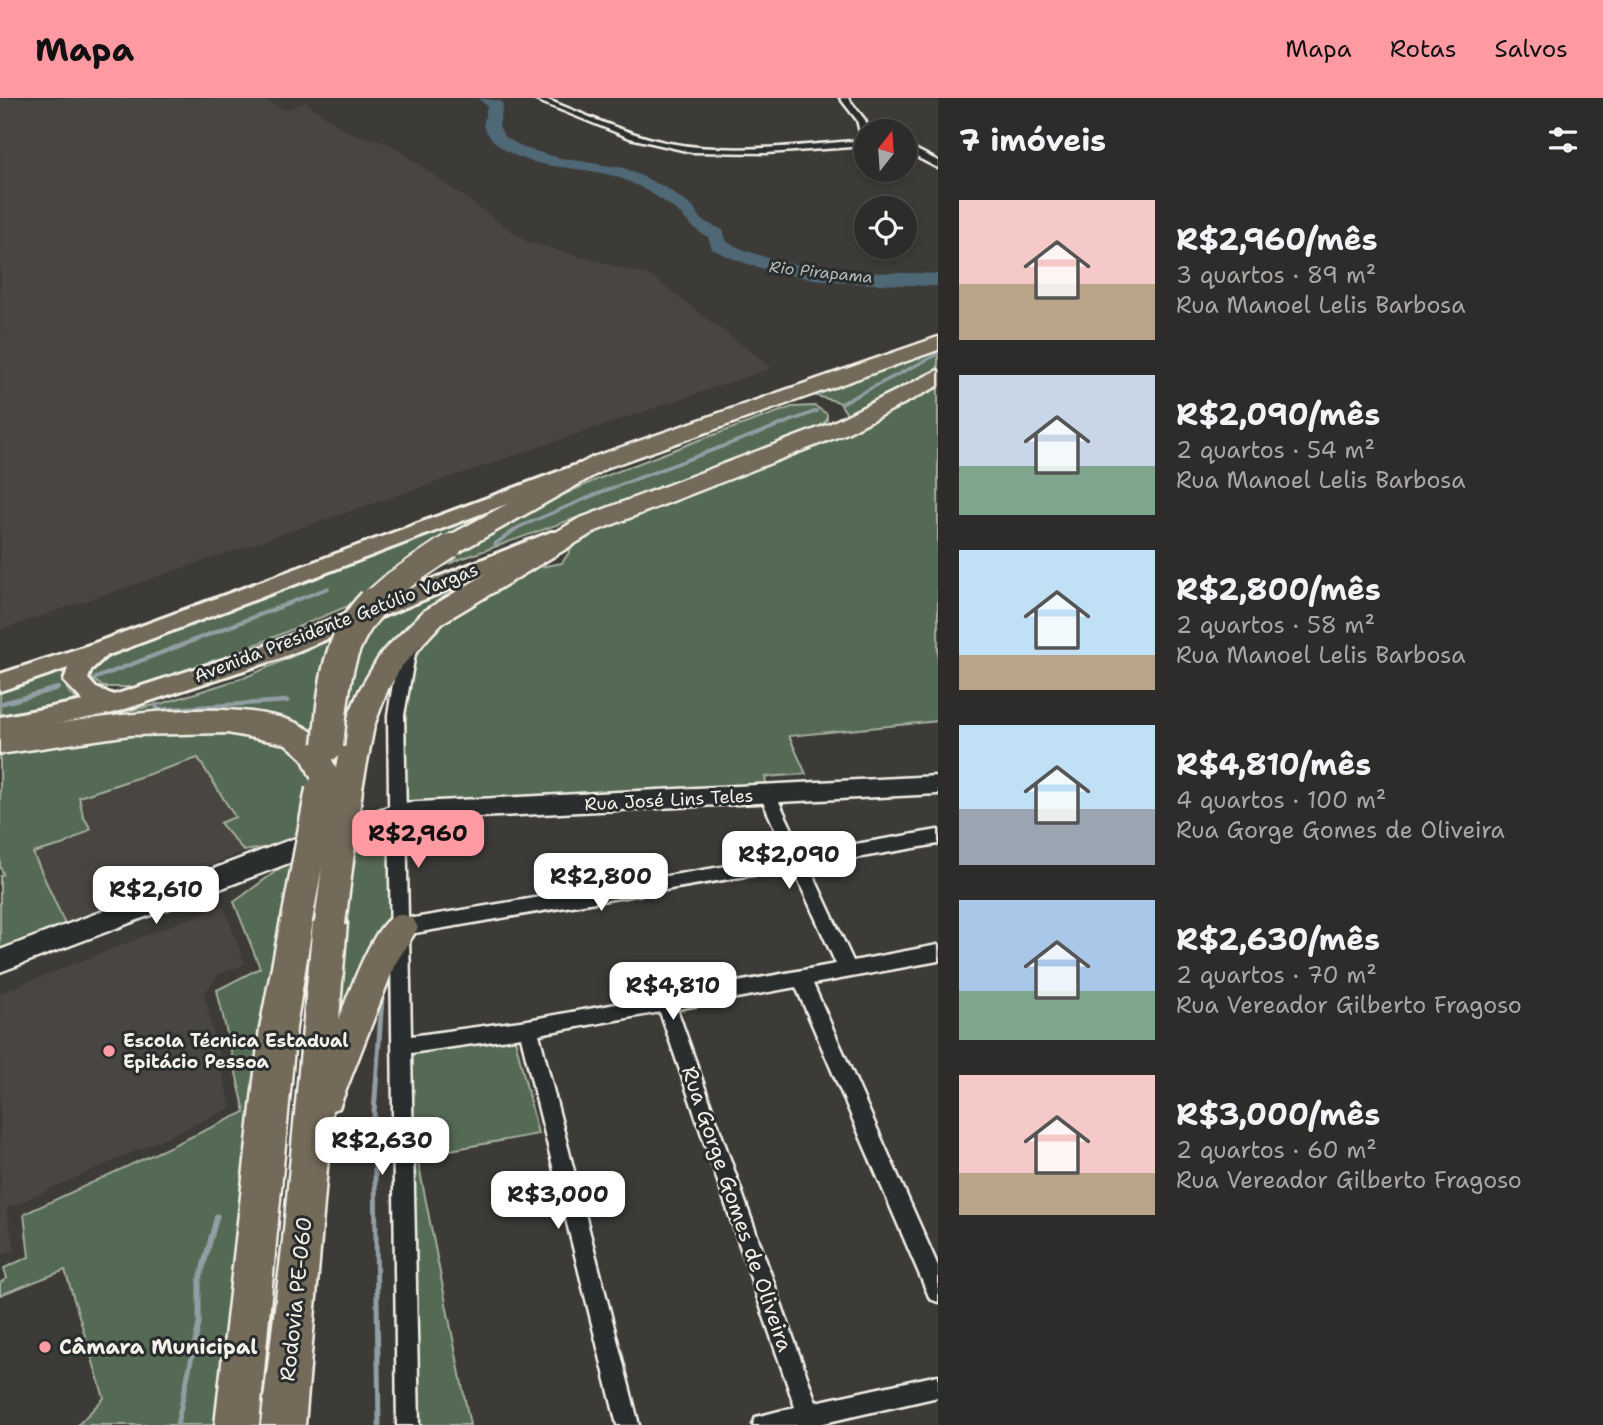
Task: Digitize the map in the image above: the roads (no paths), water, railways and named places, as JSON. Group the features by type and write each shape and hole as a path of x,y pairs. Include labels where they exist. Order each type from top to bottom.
{"highway":[{"path":"237,1425 278,1028 313,921 330,775 336,669 350,631 374,599 450,546 601,462 938,343"},
{"path":"330,775 359,726 374,689 392,659 433,617 587,525 837,429 935,382"},
{"path":"786,396 807,399 826,407 835,416 837,429"},
{"path":"0,744 152,722 223,720 266,727 299,737 330,775"},
{"name":"Rodovia PE-060","path":"283,1425 312,1129 313,921"},
{"path":"312,1129 382,958 401,928"}],"main road":[{"path":"0,683 98,650 601,462"},
{"name":"Avenida Presidente Getúlio Vargas","path":"0,726 113,704 270,653 587,525"},
{"path":"98,650 80,666 76,681 88,694 113,704"}],"street":[{"path":"535,98 599,123 670,145 770,150 854,144"},
{"path":"844,98 860,119"},
{"path":"917,154 938,165"},
{"path":"408,1425 396,715 408,653 420,638 506,573"},
{"name":"Rua José Lins Teles","path":"0,961 296,848 399,812 938,785"},
{"path":"768,795 795,860 848,970"},
{"path":"401,928 938,837"},
{"path":"400,1046 528,1028 938,953"},
{"path":"801,978 938,1291"},
{"name":"Rua Gorge Gomes de Oliveira","path":"666,1004 808,1415"},
{"path":"528,1028 628,1425"},
{"path":"764,1425 938,1386"}],"waterway":[{"name":"Rio Pirapama","path":"486,98 495,104 491,126 498,139 518,151 558,163 618,172 659,191 687,211 697,225 717,234 718,245 743,258 825,276 938,280"},
{"path":"842,403 938,354"},
{"path":"495,544 519,527 604,491 817,411"},
{"path":"286,604 328,588"},
{"path":"96,678 290,603"},
{"path":"0,704 58,688"},
{"path":"156,705 158,710 287,701"},
{"path":"379,1425 374,1113 382,998"},
{"path":"177,1425 199,1324 199,1282 217,1216"}],"place":[{"name":"Escola Técnica Estadual Epitácio Pessoa","path":"109,1051"},
{"name":"Câmara Municipal","path":"45,1347"}]}
